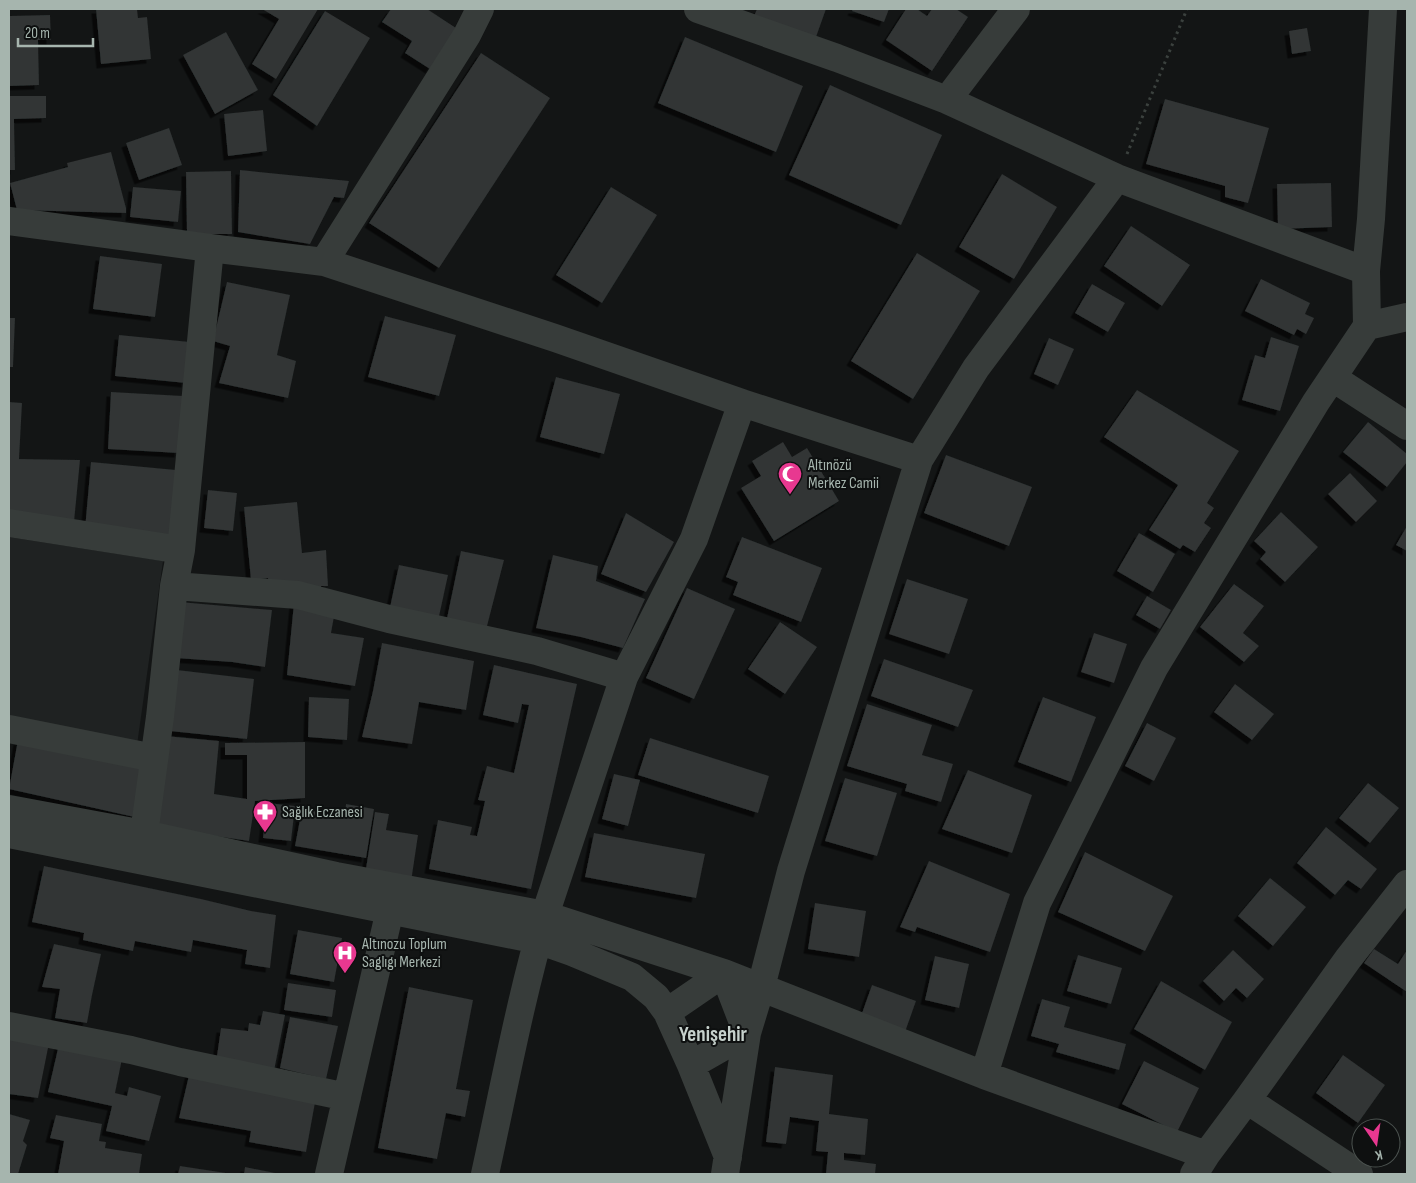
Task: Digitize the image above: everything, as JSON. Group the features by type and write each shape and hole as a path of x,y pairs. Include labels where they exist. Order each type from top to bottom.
{"street":[{"path":"324,262 462,44 480,9"},
{"path":"698,9 740,16 947,100 1117,178 1366,271"},
{"path":"947,100 1016,9"},
{"path":"984,1075 1037,903 1154,668 1311,411 1367,326 1366,271 1372,209 1383,9"},
{"path":"727,1166 747,1033 791,871 919,460 976,368 1117,178"},
{"path":"9,221 324,262 555,338 742,403 919,460"},
{"path":"144,834 174,586 181,550 210,248"},
{"path":"1367,326 1407,317"},
{"path":"1333,378 1407,426"},
{"path":"485,1174 541,927 624,678 694,539 742,403"},
{"path":"9,522 181,550"},
{"path":"174,586 298,595 389,619 537,652 624,678"},
{"path":"9,729 154,758"},
{"path":"9,809 144,834 336,876 724,972 984,1075 1200,1165 1348,959 1407,884"},
{"path":"9,834 390,910 541,927 572,952 632,977 656,997 666,1012 691,1065 727,1166"},
{"path":"330,1174 390,910"},
{"path":"666,1012 724,972"},
{"path":"724,972 747,1033"},
{"path":"9,1026 132,1050 347,1097"},
{"path":"691,1065 747,1033"},
{"path":"1247,1100 1359,1174"}],"path":[{"path":"1117,178 1187,9"}],"shaded area":[{"path":"9,537 163,561 137,745 9,720"}],"building":[{"path":"96,9 137,9 138,18 147,17 151,59 101,64"},
{"path":"262,9 318,9 276,79 252,64 279,19"},
{"path":"391,9 427,9 456,28 430,69 405,53 412,41 382,22"},
{"path":"757,9 826,9 816,37 754,16"},
{"path":"853,9 889,9 884,22 852,11"},
{"path":"906,9 917,9 927,16 932,9 956,9 968,17 932,71 886,40"},
{"path":"325,11 370,38 317,126 273,95"},
{"path":"50,15 51,40 38,40 39,85 9,86 9,16"},
{"path":"1307,28 1311,51 1292,54 1289,31"},
{"path":"226,32 258,90 215,114 183,55"},
{"path":"685,37 803,86 776,152 658,103"},
{"path":"481,53 550,98 439,268 369,223"},
{"path":"830,85 942,135 901,225 789,175"},
{"path":"9,96 46,96 46,118 14,119 15,170 9,170"},
{"path":"1165,99 1269,128 1248,203 1225,197 1225,186 1146,164"},
{"path":"263,110 267,151 228,156 224,114"},
{"path":"169,128 182,165 139,180 126,143"},
{"path":"111,152 126,213 17,210 10,183 68,167 67,163"},
{"path":"240,170 349,181 344,198 334,197 310,244 238,232"},
{"path":"231,171 232,234 187,234 186,172"},
{"path":"1002,174 1057,207 1014,279 959,247"},
{"path":"1331,183 1332,227 1278,229 1277,184"},
{"path":"133,187 181,191 178,222 130,217"},
{"path":"611,187 657,215 602,303 556,275"},
{"path":"1131,226 1190,265 1162,306 1104,266"},
{"path":"917,253 980,291 913,399 851,361"},
{"path":"100,256 162,264 155,317 93,309"},
{"path":"1261,279 1310,303 1305,314 1314,318 1306,334 1297,329 1294,335 1245,311"},
{"path":"227,282 290,295 277,355 296,361 288,398 219,383 230,346 213,341"},
{"path":"1092,284 1125,303 1108,332 1075,313"},
{"path":"385,316 456,335 439,396 368,377"},
{"path":"9,318 15,318 13,367 9,367"},
{"path":"119,335 190,342 186,383 115,376"},
{"path":"1271,337 1299,346 1280,411 1242,400 1255,355 1265,358"},
{"path":"1049,338 1074,349 1058,385 1034,374"},
{"path":"556,377 620,394 604,454 540,437"},
{"path":"1137,390 1239,451 1207,503 1214,508 1204,523 1211,528 1195,552 1183,545 1180,549 1149,530 1178,485 1104,437"},
{"path":"111,392 183,396 179,453 108,449"},
{"path":"9,402 22,403 19,459 80,460 74,522 9,512"},
{"path":"1368,422 1407,454 1407,462 1387,487 1343,452"},
{"name":"Altınözü Merkez Camii","path":"783,442 792,457 807,448 839,501 774,541 741,488 761,476 752,461"},
{"path":"946,455 1032,487 1009,546 924,513"},
{"path":"91,462 176,470 169,538 85,529"},
{"path":"1350,473 1377,501 1356,522 1328,494"},
{"path":"208,490 237,493 233,531 204,528"},
{"path":"297,502 302,553 326,550 328,586 321,586 321,590 269,587 268,578 251,580 244,507"},
{"path":"1281,512 1318,547 1285,582 1260,559 1266,552 1254,541"},
{"path":"626,513 674,542 646,592 601,574"},
{"path":"1407,526 1407,551 1396,545"},
{"path":"1139,533 1175,554 1153,592 1117,571"},
{"path":"742,537 822,568 801,622 733,595 738,582 726,577"},
{"path":"461,551 504,560 486,630 446,623"},
{"path":"553,555 598,566 596,581 645,599 623,648 536,628"},
{"path":"399,565 448,575 438,621 389,612"},
{"path":"907,579 968,599 949,654 889,634"},
{"path":"1234,584 1264,606 1243,633 1259,646 1244,662 1200,627"},
{"path":"687,588 735,609 694,699 646,678"},
{"path":"1147,596 1171,610 1160,629 1136,615"},
{"path":"180,602 272,610 265,667 232,662 176,658"},
{"path":"294,603 335,611 331,633 364,638 355,686 287,675"},
{"path":"780,622 817,647 785,694 748,669"},
{"path":"1094,633 1127,644 1114,683 1081,672"},
{"path":"382,643 474,661 466,710 419,702 412,744 362,737"},
{"path":"884,659 973,690 958,727 871,696"},
{"path":"494,665 577,684 531,889 429,869 438,820 472,827 470,835 477,836 485,801 478,800 487,766 514,773 529,705 522,704 518,723 483,715"},
{"path":"177,670 254,679 247,739 170,731"},
{"path":"1235,684 1274,714 1252,740 1214,712"},
{"path":"309,697 349,699 347,740 308,737"},
{"path":"1043,697 1096,717 1071,782 1018,762"},
{"path":"867,704 932,725 922,755 953,764 941,802 905,791 907,784 847,766"},
{"path":"1147,723 1176,738 1154,781 1125,766"},
{"path":"165,736 219,741 214,794 247,799 247,755 225,755 225,743 305,742 305,798 255,801 249,841 155,827"},
{"path":"650,738 769,776 758,813 638,775"},
{"path":"18,740 146,766 139,818 9,789"},
{"path":"968,770 1032,795 1012,853 942,829"},
{"path":"614,774 640,780 628,826 602,819"},
{"path":"845,778 897,793 877,856 825,841"},
{"path":"1368,783 1399,808 1370,843 1339,818"},
{"path":"267,803 295,806 291,841 263,838"},
{"path":"346,804 374,809 366,858 295,846 302,809 345,817"},
{"path":"375,812 389,814 386,830 418,835 411,882 365,875"},
{"path":"1326,827 1377,869 1361,889 1348,880 1335,895 1297,863"},
{"path":"594,833 705,854 696,898 585,877"},
{"path":"1085,852 1173,896 1145,951 1058,912"},
{"path":"929,861 1010,894 990,952 917,927 915,932 900,927"},
{"path":"44,866 276,915 270,968 245,964 247,950 193,940 191,952 135,941 133,951 83,940 84,933 32,922"},
{"path":"1270,878 1306,907 1273,946 1238,916"},
{"path":"815,903 866,911 859,957 808,949"},
{"path":"298,930 342,938 334,982 290,974"},
{"path":"54,944 101,954 87,1023 55,1018 60,989 42,987"},
{"path":"1374,949 1398,964 1407,950 1407,992 1364,963"},
{"path":"1233,950 1264,979 1247,998 1236,988 1224,1001 1203,981"},
{"path":"1078,955 1122,968 1111,1004 1067,991"},
{"path":"935,956 969,964 959,1008 925,1000"},
{"path":"1161,981 1232,1022 1205,1070 1134,1029"},
{"path":"288,983 336,990 332,1017 284,1010"},
{"path":"872,985 916,1001 905,1032 861,1016"},
{"path":"409,987 473,1000 456,1089 470,1091 465,1117 446,1113 437,1159 378,1148"},
{"path":"1042,999 1070,1007 1064,1027 1126,1044 1119,1070 1056,1052 1059,1044 1031,1036"},
{"path":"263,1011 285,1015 273,1076 216,1063 221,1028 248,1031 249,1023 260,1025"},
{"path":"290,1017 338,1026 326,1079 280,1068"},
{"path":"9,1038 49,1043 38,1098 9,1094"},
{"path":"60,1040 123,1054 115,1093 127,1096 129,1087 161,1096 149,1141 106,1131 112,1106 48,1092"},
{"path":"1343,1055 1385,1085 1362,1118 1351,1118 1316,1093"},
{"path":"1144,1061 1199,1088 1177,1132 1122,1104"},
{"path":"775,1067 833,1075 829,1114 868,1119 865,1155 844,1153 844,1160 876,1164 875,1174 826,1174 828,1152 816,1151 819,1121 790,1117 786,1144 766,1142"},
{"path":"190,1071 316,1097 306,1152 249,1142 251,1131 179,1118"},
{"path":"9,1114 30,1120 23,1141 27,1145 18,1174 9,1173"},
{"path":"56,1115 102,1124 99,1141 106,1142 105,1148 142,1154 139,1174 58,1174 64,1141 50,1138"},
{"path":"180,1166 226,1173 226,1174 178,1174"},
{"path":"245,1167 275,1173 275,1174 244,1174"}],"place":[{"name":"Altınözü Merkez Camii","path":"790,495"},
{"name":"Sağlık Eczanesi","path":"265,833"},
{"name":"Altınozu Toplum Saglıgı Merkezi","path":"345,974"}],"district":[{"name":"Yenişehir","path":"713,1034"}]}
